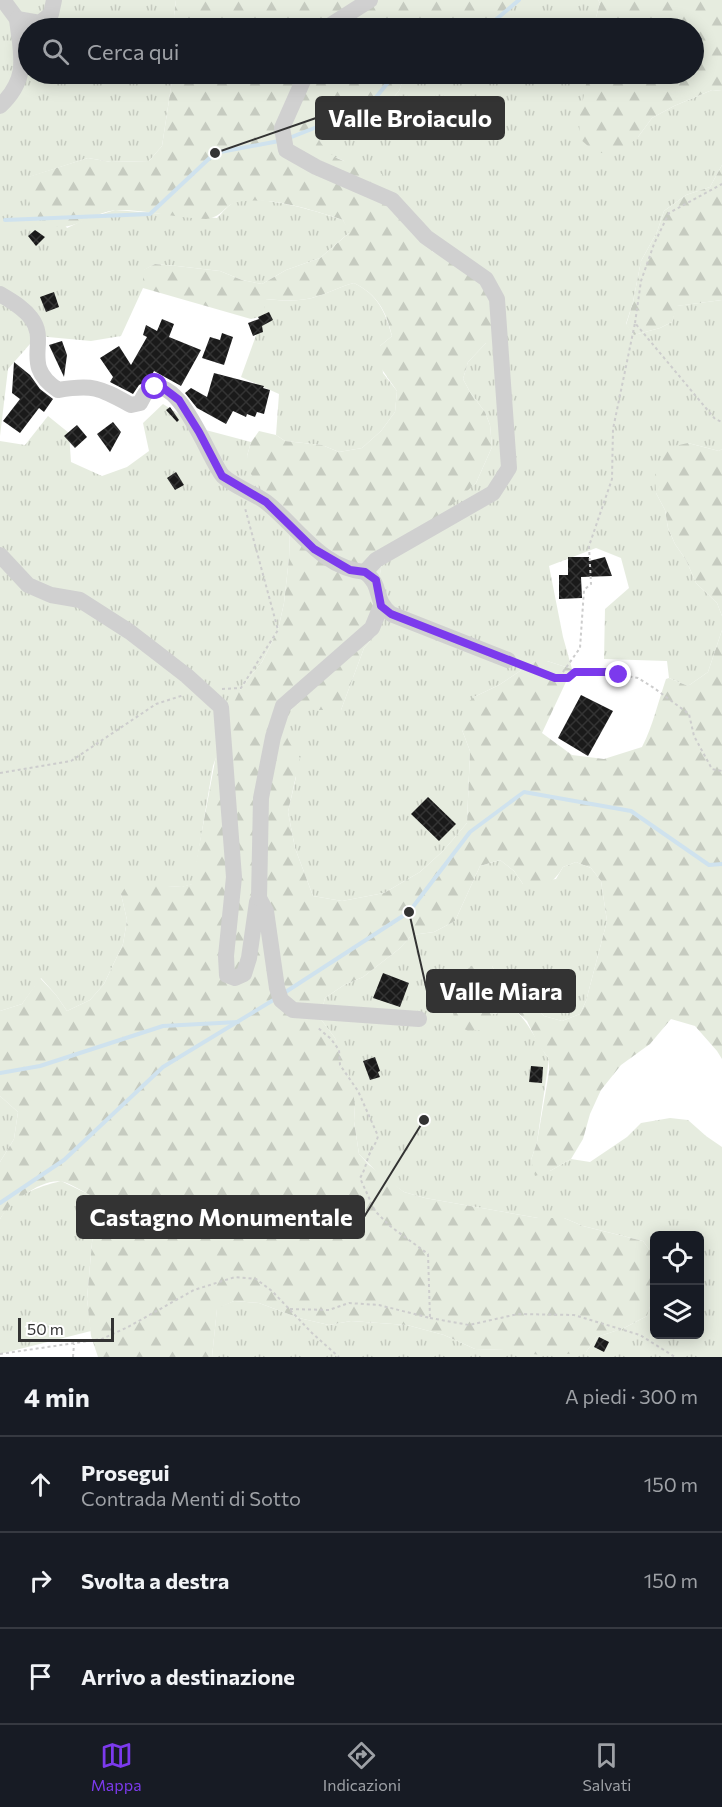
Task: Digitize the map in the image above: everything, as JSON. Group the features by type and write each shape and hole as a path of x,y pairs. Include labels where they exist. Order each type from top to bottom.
{"street":[{"path":"3,0 17,19 18,28"},
{"path":"46,18 51,14 54,0"},
{"path":"342,18 370,0"},
{"path":"0,106 13,93 18,78"},
{"path":"302,84 282,128 285,149 316,167 392,200 426,237 486,279 496,299 509,468 493,493 376,560 365,572"},
{"path":"0,294 32,318 36,334 39,372 47,383 58,390 80,386 102,389 131,405 140,403 147,392 155,387 162,387 179,400 222,476 266,502 314,549 350,570 365,572 376,580 381,606 372,628 282,706 273,737 261,798 260,898 266,910 279,994 293,1010 418,1019"},
{"path":"0,555 28,585 51,595 80,600 130,632 187,676 221,708 234,877 226,956 227,975 235,978 244,974 249,958 257,902 260,898"},
{"path":"381,606 391,614 508,660"}],"path":[{"path":"559,678 580,648 584,590 591,584 589,546 612,479 613,429 635,323 640,281 669,213 722,184"},
{"path":"635,323 715,419 722,422"},
{"path":"508,660 555,678 568,678 575,672 605,672 638,678 689,714 694,736 705,759 712,769 722,771"},
{"path":"309,1011 314,1024 331,1039 339,1050 340,1065 358,1091 378,1136 360,1178 375,1211 390,1226 428,1254 430,1318"},
{"path":"0,1354 102,1339 194,1290 235,1277 256,1279 339,1357"},
{"path":"290,1309 329,1310 349,1303 379,1305 469,1325 518,1314 574,1315 640,1335 675,1357"},
{"path":"73,1357 74,1344"}],"green space":[{"path":"0,0 176,0 174,18 18,18 18,84 171,84 162,146 149,161 111,162 88,158 29,177 67,228 115,210 217,218 235,202 258,200 289,205 343,220 350,232 320,258 286,270 262,284 242,280 220,271 155,264 144,270 143,288 121,336 91,341 37,336 8,369 0,436"},
{"path":"176,0 521,0 493,18 174,18"},
{"path":"521,0 598,0 600,3 596,18 492,18"},
{"path":"598,0 722,0 722,91 712,90 652,118 638,137 617,155 595,152 580,139 579,120 586,84 704,84 704,18 596,18 600,3"},
{"path":"171,84 401,84 399,91 381,112 361,112 318,138 324,147 337,158 368,167 384,176 408,208 433,252 490,274 500,322 486,343 468,362 463,379 485,412 490,425 492,447 476,483 382,562 377,592 378,632 364,648 341,710 314,710 295,704 285,726 287,738 300,758 288,812 295,848 313,896 342,901 384,893 420,872 443,851 467,823 470,751 462,730 462,714 465,705 474,697 499,685 535,661 547,661 572,669 542,733 572,755 604,759 642,747 666,679 669,678 688,686 708,672 722,630 722,1059 695,1026 671,1019 650,1044 621,1065 601,1090 590,1114 583,1139 571,1159 550,1171 535,1176 531,1160 537,1142 549,1072 549,1059 538,1044 527,1021 515,1010 493,1014 482,1030 468,1031 457,1025 453,1011 466,970 481,960 492,966 503,987 532,1005 544,1016 562,1021 580,1014 586,1001 607,921 601,881 591,868 576,862 563,867 551,881 537,885 523,884 514,871 500,860 480,866 455,921 434,932 412,935 399,949 363,977 344,985 325,998 320,1018 335,1038 351,1079 359,1154 369,1165 404,1192 425,1198 538,1218 564,1218 583,1226 643,1241 650,1251 650,1307 647,1316 624,1328 597,1337 586,1352 547,1356 504,1350 475,1349 444,1335 407,1325 351,1321 329,1325 299,1318 259,1303 234,1301 217,1309 212,1357 98,1357 91,1336 87,1299 94,1220 90,1195 64,1182 47,1183 28,1192 0,1219 0,1162 14,1139 18,1112 0,1096 0,1011 22,1004 40,978 67,1011 90,1000 104,984 123,944 127,920 121,894 128,883 181,887 192,884 221,729 241,688 262,662 278,630 284,603 290,530 251,474 247,456 251,442 259,431 276,435 285,441 322,445 339,452 362,448 381,431 395,412 397,391 374,358 380,346 392,336 390,327 384,311 375,298 354,283 306,299 286,301 266,299 263,316 251,319 143,288 143,270 155,264 220,271 242,280 262,284 286,270 320,258 349,233 343,220 277,202 250,201 233,203 217,216 206,219 118,210 69,226 59,227 40,219 30,205 28,177 88,158 111,162 149,161 162,146"},
{"path":"401,84 588,84 638,137 652,118 712,90 722,91 722,165 710,187 686,195 664,211 657,232 641,261 626,324 634,335 672,322 676,306 722,300 722,449 719,451 688,443 656,493 665,510 668,528 675,544 686,560 696,583 717,603 722,616 722,630 708,672 688,686 669,678 667,661 604,659 605,609 629,588 621,558 596,548 549,566 563,637 572,669 547,661 535,661 499,685 474,697 462,730 470,751 467,823 443,851 420,872 384,893 342,901 313,896 295,848 288,812 296,777 284,735 285,720 295,704 341,710 364,648 378,632 377,592 382,562 476,483 492,447 490,425 485,412 463,379 468,362 486,343 456,262 433,252 427,239 344,161 326,153 318,138 361,112 381,112 399,91"},
{"path":"722,165 722,300 677,306 672,322 634,335 626,325 641,261 657,232 664,211 686,195 710,187"},
{"path":"354,283 375,298 383,311 392,336 380,346 383,373 397,391 395,412 381,431 362,448 339,452 322,445 285,441 276,435 279,394 241,377 263,316 265,299 285,301 306,299"},
{"path":"163,404 202,429 251,442 247,456 290,530 284,603 278,630 262,662 241,688 213,766 193,884 182,887 163,886 121,894 127,920 123,944 104,984 90,1000 67,1011 41,978 22,1004 0,1011 0,441 25,445 48,416 69,433 71,462 102,476 127,467 149,451 143,423"},
{"path":"688,443 719,451 722,449 722,616 717,603 696,583 686,560 675,544 668,528 665,510 656,493 655,474 666,448"},
{"path":"500,860 514,871 523,884 556,879 563,867 576,862 591,868 601,881 607,921 586,1001 580,1014 562,1021 544,1016 532,1005 503,987 492,966 466,970 453,1011 493,1014 515,1010 525,1021 549,1059 537,1142 531,1160 550,1171 571,1159 590,1162 627,1137 641,1123 670,1118 688,1120 722,1147 722,1357 212,1357 217,1308 234,1301 259,1303 299,1318 329,1325 351,1321 407,1325 444,1335 475,1349 586,1352 597,1337 624,1328 647,1316 650,1307 650,1339 704,1339 704,1231 650,1231 650,1251 643,1241 583,1226 564,1218 538,1218 425,1198 404,1192 381,1176 359,1154 354,1121 355,1105 335,1038 320,1018 325,998 344,985 363,977 399,949 412,935 434,932 455,921 480,866"},
{"path":"0,1096 18,1112 14,1139 0,1162"},
{"path":"61,1181 90,1195 94,1220 87,1299 91,1331 0,1354 0,1219 12,1204 26,1193"}],"building":[{"path":"35,230 45,237 36,246 28,236"},
{"path":"54,292 59,307 46,312 40,297"},
{"path":"269,312 273,320 262,326 263,332 253,336 248,323"},
{"path":"162,319 174,324 169,337 201,350 181,386 154,371 149,380 139,385 133,394 110,382 113,377 100,358 119,346 131,365 147,337 143,335 146,325 157,331"},
{"path":"222,333 233,337 224,365 202,358 210,337 220,340"},
{"path":"62,341 67,355 64,377 49,345"},
{"path":"14,362 53,399 44,412 39,408 20,433 3,421 20,399 12,393"},
{"path":"214,373 264,386 263,388 270,390 264,414 257,412 255,417 247,414 246,417 233,411 226,424 197,408 185,393 191,388 207,397"},
{"path":"170,407 179,420 177,422 166,410"},
{"path":"113,422 121,432 110,452 97,434"},
{"path":"77,425 87,437 75,448 64,436"},
{"path":"176,472 184,485 175,490 167,478"},
{"path":"568,557 589,557 589,561 605,557 612,576 581,577 582,598 559,599 559,575 568,575"},
{"path":"581,695 613,711 588,756 558,738"},
{"path":"428,797 456,824 439,841 411,814"},
{"path":"383,973 409,983 400,1007 373,998"},
{"path":"375,1057 380,1077 370,1080 363,1061"},
{"path":"531,1066 543,1067 542,1083 529,1082"},
{"path":"599,1337 609,1342 604,1352 594,1347"}],"waterway":[{"path":"498,18 519,0"},
{"path":"289,138 368,107 387,84"},
{"path":"5,220 150,214 215,153 279,141"},
{"path":"284,993 409,912 470,832 524,792 631,811 709,865 722,864"},
{"path":"0,1203 64,1160 163,1067 275,999"},
{"path":"0,1073 40,1066 163,1026 238,1022"}],"place":[{"name":"Valle Broiaculo","path":"215,153"},
{"name":"Valle Miara","path":"409,912"},
{"name":"Castagno Monumentale","path":"424,1120"}],"route":[{"path":"155,387 162,387 179,400 222,476 266,502 314,549 350,570 365,572 376,580 381,606 391,614 555,678 568,678 575,672 605,672 619,675"}]}
